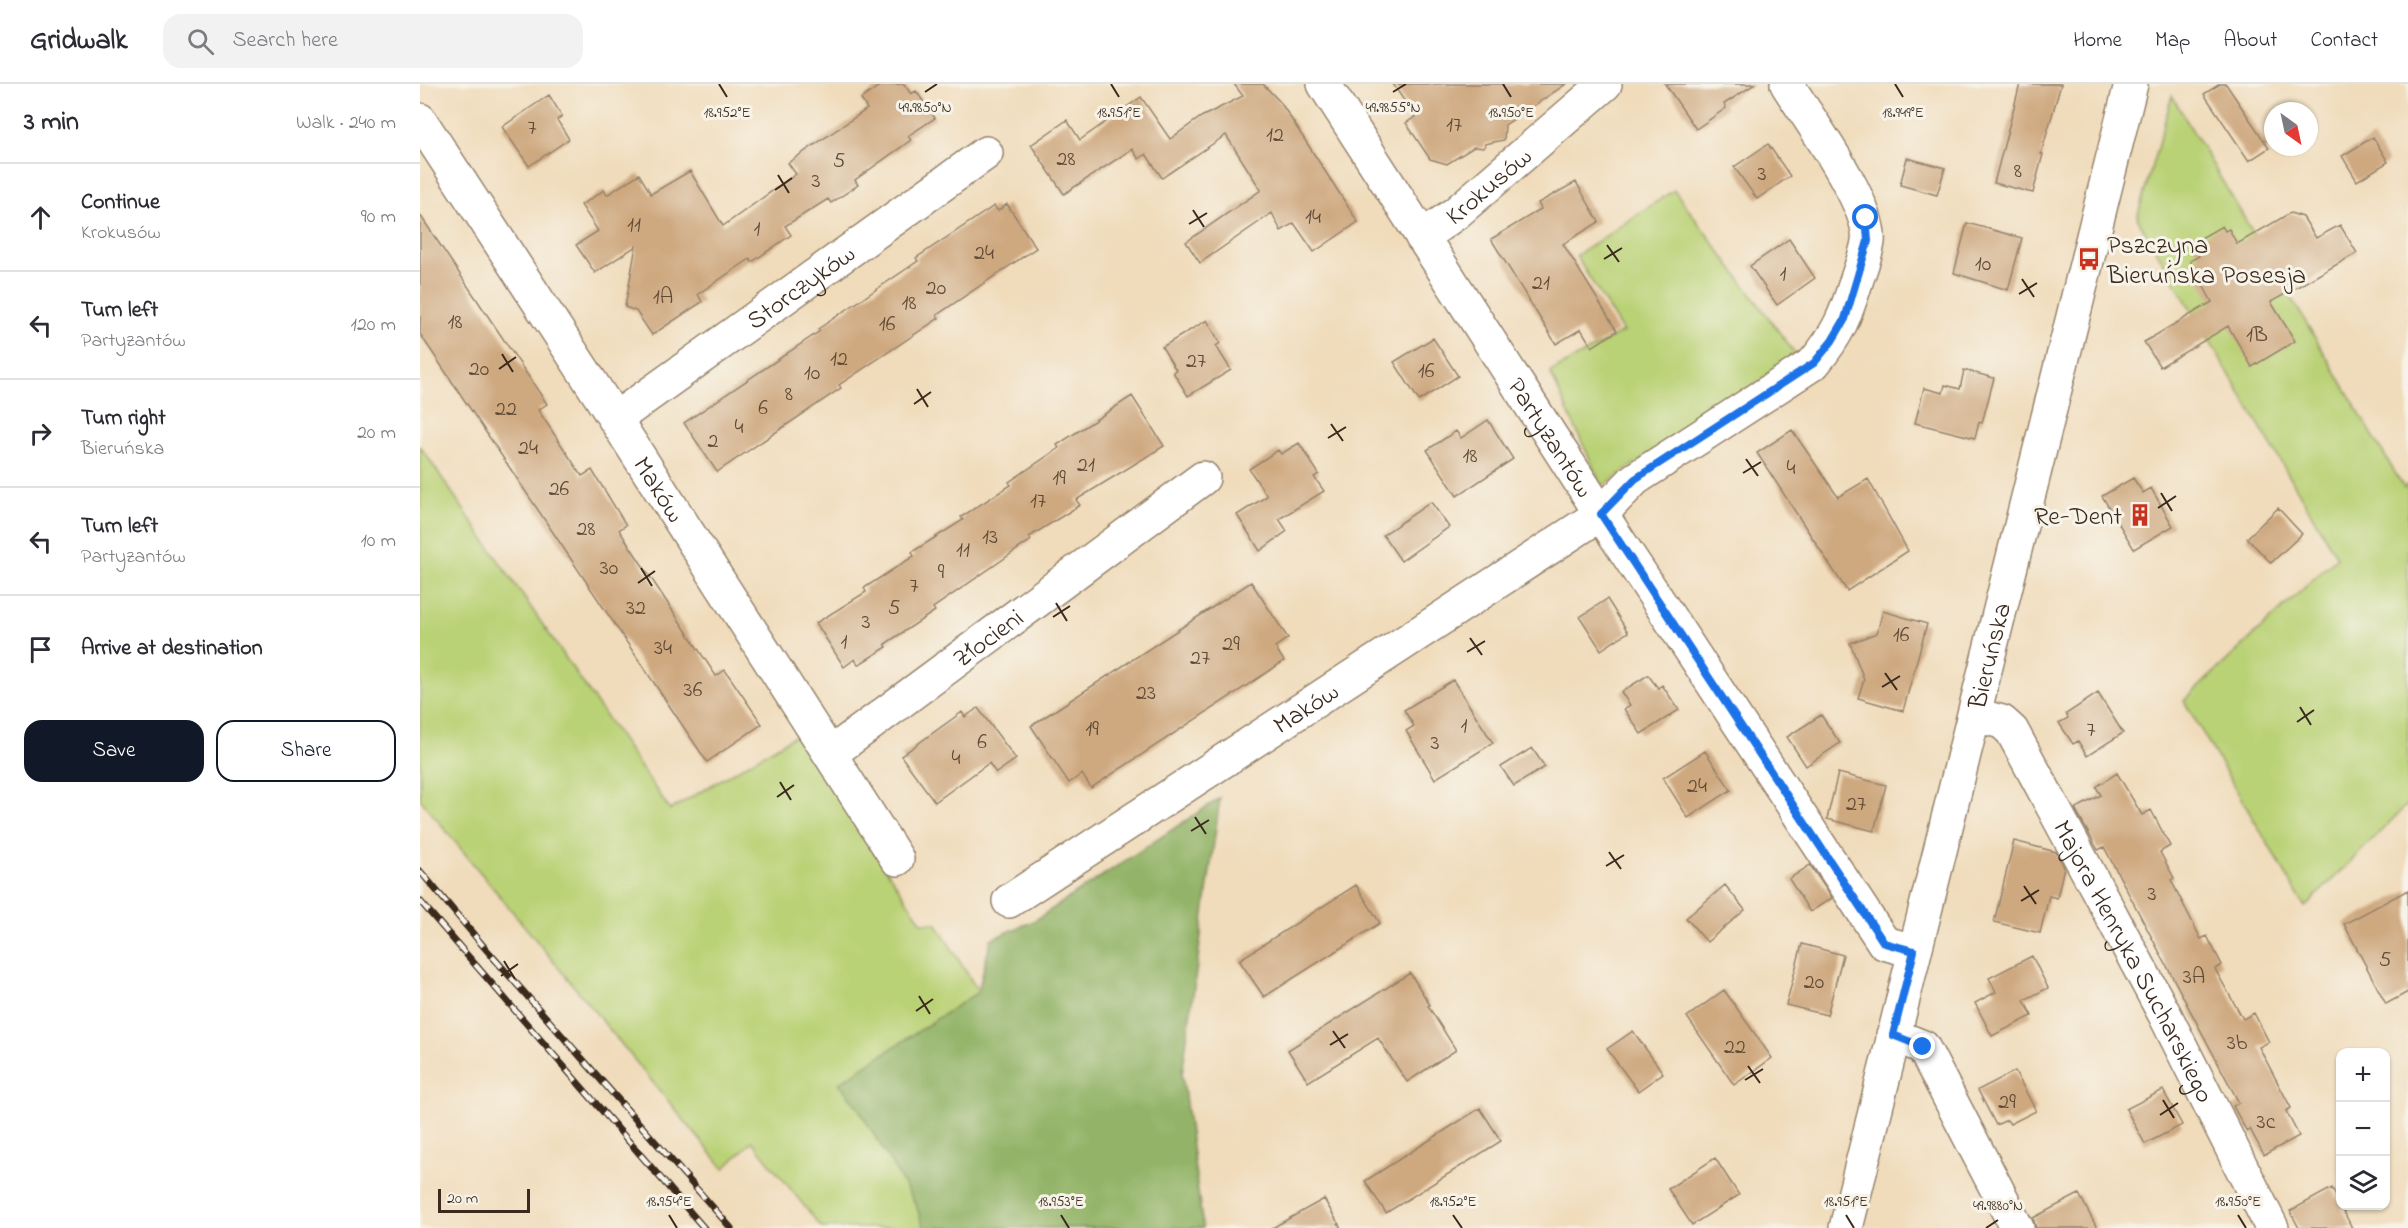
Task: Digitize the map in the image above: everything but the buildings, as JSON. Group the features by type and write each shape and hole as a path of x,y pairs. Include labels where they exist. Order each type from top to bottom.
{"street":[{"name":"Partyzantów","path":"1324,84 1601,514 1884,943 1914,951"},
{"name":"Krokusów","path":"1422,237 1456,213 1605,84"},
{"path":"1601,514 1635,479 1814,363 1832,341 1845,319 1868,241 1866,218 1855,193 1787,84"},
{"name":"Bieruńska","path":"1846,1228 2132,84"},
{"name":"Maków","path":"420,120 897,859"},
{"name":"Storczyków","path":"615,419 986,153"},
{"name":"Złocieni","path":"830,754 1203,478"},
{"name":"Maków","path":"1010,901 1601,514"},
{"name":"Majora Henryka Sucharskiego","path":"1974,715 2002,722 2012,731 2165,1015 2272,1228"},
{"path":"1893,1035 1923,1047 2017,1228"}],"green space":[{"path":"2172,96 2404,488 2408,484 2408,804 2305,907 2184,701 2337,557 2137,218"},
{"path":"1674,190 1797,356 1602,486 1550,372 1623,332 1576,256"},
{"path":"420,446 670,810 796,735 922,923 936,923 1124,1228 822,1228 752,1141 724,1169 420,799"},
{"path":"1220,798 1182,1074 1203,1228 924,1228 916,1205 857,1106 839,1083 978,992 991,939 1034,921"}],"railway":[{"path":"420,871 731,1228"},
{"path":"420,901 704,1228"}],"place":[{"name":"Pszczyna Bieruńska Posesja","path":"2089,259"},
{"name":"Re-Dent","path":"2140,515"}],"route":[{"path":"1866,218 1868,241 1845,319 1832,341 1814,363 1635,479 1601,514 1884,943 1914,951 1893,1035 1923,1047"}]}
